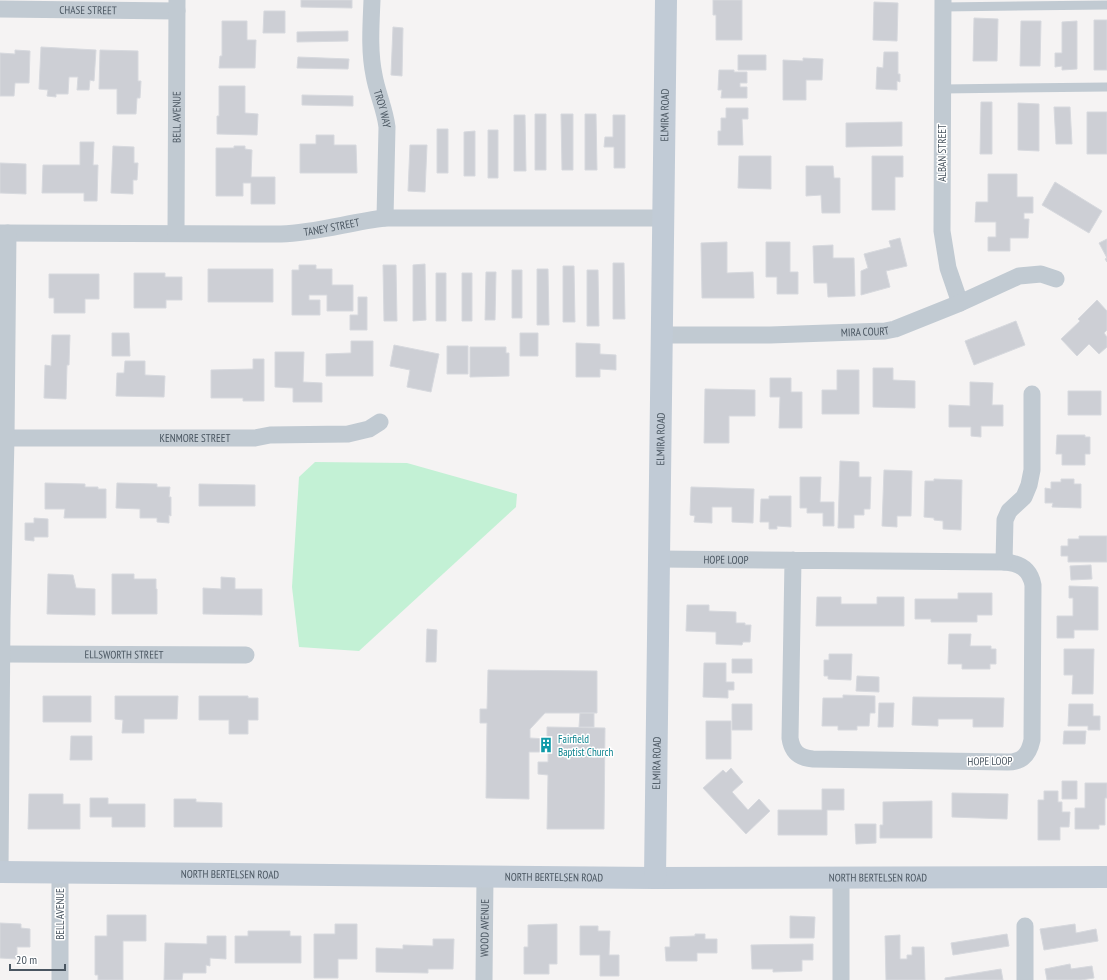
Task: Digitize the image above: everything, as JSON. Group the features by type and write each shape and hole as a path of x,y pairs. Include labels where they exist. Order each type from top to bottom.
{"street":[{"name":"TROY WAY","path":"372,0 371,48 374,76 386,117 385,218"},
{"name":"ELMIRA ROAD","path":"655,878 666,0"},
{"name":"ALBAN STREET","path":"943,4 942,231 948,268 960,303"},
{"name":"CHASE STREET","path":"0,9 177,6"},
{"name":"BELL AVENUE","path":"176,233 177,6"},
{"name":"TANEY STREET","path":"4,233 296,234 355,222 385,218 663,218"},
{"path":"0,872 1,618 6,438 4,233"},
{"name":"MIRA COURT","path":"662,335 770,335 880,332 895,329 960,303 1019,276 1041,274 1056,279"},
{"path":"1004,562 1005,520 1009,511 1024,497 1030,481 1032,470 1032,394"},
{"name":"KENMORE STREET","path":"6,438 254,438 270,435 348,434 369,429 380,422"},
{"name":"HOPE LOOP","path":"659,559 793,560 1004,562 1013,563 1024,568 1030,574 1033,585 1032,740 1025,757 1011,762 813,759 802,758 797,755 792,749 790,738 793,560"},
{"name":"ELLSWORTH STREET","path":"2,654 246,655"},
{"name":"NORTH BERTELSEN ROAD","path":"0,872 655,878 1107,876"},
{"name":"BELL AVENUE","path":"60,872 60,980"},
{"name":"WOOD AVENUE","path":"484,980 485,876"},
{"path":"841,877 841,980"},
{"path":"1025,926 1025,980"}],"lane":[{"path":"943,4 1107,5"},
{"path":"943,89 1107,87"}],"green space":[{"path":"315,462 407,463 517,494 516,507 359,651 299,647 292,587 299,477"}],"building":[{"path":"301,0 352,0 352,8 301,7"},
{"path":"713,0 742,0 742,40 716,40 716,15 713,15"},
{"path":"874,2 898,3 897,41 873,40"},
{"path":"264,11 285,11 285,33 263,33"},
{"path":"974,18 998,19 997,61 973,61"},
{"path":"1094,20 1107,20 1107,70 1094,70"},
{"path":"222,21 247,21 247,40 256,40 255,68 219,68 220,56 222,56"},
{"path":"1021,21 1041,21 1040,66 1020,66"},
{"path":"1077,21 1077,69 1062,70 1062,66 1055,67 1055,53 1062,53 1062,22"},
{"path":"393,27 403,28 402,76 391,75"},
{"path":"348,31 348,41 297,42 297,32"},
{"path":"41,47 96,50 94,81 90,80 89,90 77,90 78,77 69,77 68,94 56,94 56,97 47,96 48,90 39,89"},
{"path":"15,50 30,51 29,83 15,83 14,96 0,96 0,53 15,54"},
{"path":"100,50 138,51 138,81 141,81 140,98 137,98 136,114 117,114 117,89 99,89"},
{"path":"884,52 898,52 898,74 900,74 900,82 897,81 897,90 876,89 877,67 883,68"},
{"path":"738,55 766,55 766,70 738,70"},
{"path":"298,57 349,59 348,69 297,68"},
{"path":"803,58 823,59 822,80 806,80 806,100 783,100 783,60 803,61"},
{"path":"719,70 747,72 747,83 740,83 740,87 747,87 747,98 721,98 722,90 718,90"},
{"path":"219,86 245,86 245,113 258,114 257,135 217,134 217,116 219,116"},
{"path":"302,95 353,96 353,106 302,105"},
{"path":"981,102 992,102 992,154 980,154"},
{"path":"1018,103 1039,104 1039,151 1018,150"},
{"path":"1054,107 1070,107 1072,144 1056,144"},
{"path":"726,108 748,108 748,119 742,119 743,145 718,145 718,131 721,131 721,118 726,118"},
{"path":"1087,112 1107,112 1107,154 1087,154"},
{"path":"535,114 546,114 546,170 535,170"},
{"path":"561,114 573,114 573,170 562,170"},
{"path":"585,114 596,114 597,170 585,170"},
{"path":"514,115 525,115 526,171 514,171"},
{"path":"613,115 625,115 625,168 614,168 614,147 604,147 605,137 613,137"},
{"path":"902,122 902,146 846,147 846,123"},
{"path":"437,129 448,129 448,173 437,173"},
{"path":"488,130 498,130 498,178 488,178"},
{"path":"475,131 475,176 464,176 464,132"},
{"path":"316,135 334,135 334,145 356,145 357,173 300,173 300,144 316,144"},
{"path":"80,142 94,142 93,165 98,165 97,201 84,201 84,193 42,193 43,165 80,165"},
{"path":"410,145 427,145 425,192 408,191"},
{"path":"113,146 134,147 134,163 138,163 137,180 133,180 133,194 111,193"},
{"path":"234,146 245,146 245,149 252,150 251,177 275,177 275,204 251,204 251,183 243,183 243,196 216,196 216,148 234,148"},
{"path":"739,156 771,156 771,189 738,188"},
{"path":"872,156 903,156 903,177 895,177 895,210 872,210"},
{"path":"0,163 26,164 26,194 0,193"},
{"path":"806,166 833,166 834,178 840,178 840,213 822,213 821,195 806,196"},
{"path":"988,174 1017,174 1017,197 1033,197 1033,213 1024,213 1024,219 1029,219 1028,238 1010,238 1010,251 988,251 988,237 996,237 996,222 975,222 976,202 988,202"},
{"path":"1055,182 1102,211 1089,233 1042,205"},
{"path":"900,238 907,266 886,271 890,287 861,295 861,271 868,268 864,254 891,247 889,241"},
{"path":"1107,239 1107,258 1099,243"},
{"path":"727,242 727,273 753,272 754,298 702,298 701,243"},
{"path":"766,242 790,242 790,272 798,272 798,294 777,294 777,277 766,277"},
{"path":"833,245 833,258 854,258 855,296 828,297 827,283 814,283 813,246"},
{"path":"613,263 624,263 625,319 613,319"},
{"path":"425,264 426,320 413,321 413,265"},
{"path":"299,265 316,265 316,269 332,269 332,285 353,285 353,311 327,311 327,295 309,295 309,300 320,300 320,315 292,315 292,270 299,270"},
{"path":"383,265 396,265 397,321 384,321"},
{"path":"563,266 574,266 575,322 563,322"},
{"path":"208,269 273,269 273,302 208,302"},
{"path":"537,269 548,269 549,325 537,325"},
{"path":"512,270 522,270 522,318 512,318"},
{"path":"587,270 598,270 599,326 587,326"},
{"path":"486,272 496,272 495,320 485,320"},
{"path":"134,273 165,273 165,277 182,277 182,300 166,300 166,308 134,308"},
{"path":"436,273 446,273 446,321 436,321"},
{"path":"462,273 472,273 472,321 462,321"},
{"path":"49,274 99,274 99,299 85,299 85,313 54,313 54,298 49,298"},
{"path":"358,297 367,297 367,330 350,330 350,315 358,315"},
{"path":"1097,300 1107,311 1107,330 1104,333 1107,337 1107,347 1099,354 1089,344 1077,356 1061,339 1080,321 1078,319"},
{"path":"1016,321 1025,345 974,365 965,341"},
{"path":"112,333 129,333 130,356 112,356"},
{"path":"520,333 538,333 538,356 520,356"},
{"path":"52,335 70,335 66,399 44,398 45,365 51,366"},
{"path":"351,341 373,341 373,376 326,376 326,354 351,353"},
{"path":"576,343 600,344 600,354 616,355 616,370 600,369 600,377 576,377"},
{"path":"394,345 439,354 431,392 407,387 410,370 390,366"},
{"path":"447,346 468,346 468,374 447,374"},
{"path":"470,347 506,347 506,353 509,353 509,376 470,377"},
{"path":"275,352 304,352 303,382 322,383 322,402 293,402 293,388 275,387"},
{"path":"253,359 264,359 264,401 243,401 243,398 211,398 211,370 253,369"},
{"path":"125,361 145,361 145,375 165,376 164,397 116,396 117,373 124,373"},
{"path":"873,368 893,368 893,380 915,381 915,408 873,407"},
{"path":"837,370 859,370 859,414 822,414 822,390 837,390"},
{"path":"770,378 791,378 791,392 802,392 802,428 779,428 780,397 770,397"},
{"path":"970,382 993,383 992,405 1003,405 1003,426 981,426 981,437 971,436 971,427 949,427 949,405 970,406"},
{"path":"705,389 755,390 755,416 729,416 729,443 704,443"},
{"path":"1068,391 1101,391 1101,415 1068,415"},
{"path":"1057,435 1085,435 1085,437 1090,437 1090,454 1085,454 1085,465 1062,465 1062,454 1056,454"},
{"path":"840,461 859,462 859,477 871,477 870,509 864,509 864,515 854,515 854,528 838,528"},
{"path":"884,470 912,471 911,516 897,516 897,527 882,526"},
{"path":"800,477 821,477 820,502 834,502 834,526 823,526 823,513 807,513 807,508 800,508"},
{"path":"934,479 962,480 961,530 943,529 943,521 924,517 925,481 934,481"},
{"path":"1061,479 1074,479 1074,484 1081,484 1081,508 1052,507 1053,503 1045,503 1045,488 1051,489 1051,482 1061,482"},
{"path":"45,483 85,484 85,487 98,487 98,489 106,489 106,518 64,518 65,509 45,509"},
{"path":"117,483 157,484 157,487 170,487 169,497 171,497 171,516 169,515 169,523 157,522 157,518 140,518 140,509 116,508"},
{"path":"199,484 255,485 255,506 199,506"},
{"path":"691,487 754,489 753,523 732,522 732,507 712,507 712,523 694,522 695,516 690,515"},
{"path":"769,496 791,496 791,527 777,526 777,529 769,529 769,522 760,522 761,499 769,499"},
{"path":"34,518 48,519 48,537 34,537 34,541 25,540 25,523 34,523"},
{"path":"1079,536 1107,536 1107,562 1068,562 1068,556 1061,556 1061,546 1068,546 1068,539 1079,539"},
{"path":"1091,565 1092,579 1071,580 1070,566"},
{"path":"48,574 73,575 76,588 95,589 95,615 47,614"},
{"path":"112,574 134,574 134,579 156,579 157,614 112,614"},
{"path":"221,577 235,578 235,589 262,589 262,615 203,614 203,588 221,589"},
{"path":"1069,586 1098,587 1098,630 1074,630 1074,638 1057,638 1057,616 1073,616 1073,598 1069,598"},
{"path":"958,593 992,593 992,615 977,615 977,622 931,622 931,619 915,619 915,599 958,599"},
{"path":"817,597 841,597 841,604 877,604 877,597 904,597 904,626 816,626"},
{"path":"687,605 709,605 709,611 736,612 736,623 751,625 750,642 743,642 742,645 716,644 716,632 686,631"},
{"path":"427,629 437,630 436,662 426,662"},
{"path":"949,634 971,634 970,646 991,646 991,649 996,649 996,664 990,664 990,669 962,669 962,664 948,664"},
{"path":"1064,649 1094,649 1093,694 1072,694 1073,675 1064,675"},
{"path":"829,654 852,654 851,680 828,679 828,676 824,676 824,660 829,660"},
{"path":"732,659 752,659 752,673 732,673"},
{"path":"704,663 726,663 726,682 734,682 734,690 728,690 728,698 703,697"},
{"name":"Fairfield Baptist Church","path":"488,670 597,671 597,713 545,713 530,729 530,738 547,739 547,727 605,728 604,829 547,829 548,775 538,774 538,762 548,762 548,752 529,752 529,799 486,798 487,723 480,723 480,709 487,709"},
{"path":"857,676 879,677 879,692 856,691"},
{"path":"843,695 875,696 875,713 870,713 869,726 857,726 857,730 838,730 838,726 822,726 823,698 843,698"},
{"path":"43,696 91,696 91,722 43,722"},
{"path":"115,696 178,696 177,719 144,719 144,733 122,733 123,720 115,719"},
{"path":"199,696 248,696 248,698 258,698 258,720 248,720 248,734 229,734 229,720 199,720"},
{"path":"913,697 1004,698 1003,727 973,727 973,719 938,719 938,726 912,725"},
{"path":"879,703 894,703 893,727 878,727"},
{"path":"732,704 752,704 752,730 732,730"},
{"path":"1069,704 1093,704 1093,716 1100,716 1100,730 1088,730 1088,726 1068,726"},
{"path":"580,713 594,713 594,727 579,727"},
{"path":"706,721 731,721 731,759 706,759"},
{"path":"1064,731 1086,731 1085,744 1063,744"},
{"path":"71,736 92,736 92,760 70,760"},
{"path":"731,768 743,782 732,792 748,810 759,799 770,811 746,834 703,788 723,770 726,773"},
{"path":"1062,781 1077,781 1077,799 1062,799"},
{"path":"1085,783 1107,783 1107,798 1105,798 1105,825 1099,825 1099,829 1075,829 1075,808 1085,808"},
{"path":"822,789 844,789 844,810 827,810 827,835 778,835 778,810 822,810"},
{"path":"1044,791 1058,791 1058,802 1062,802 1062,812 1070,812 1069,827 1060,827 1060,840 1038,840 1038,800 1044,800"},
{"path":"952,793 1008,794 1007,819 952,817"},
{"path":"29,794 63,794 63,804 80,804 80,829 28,829"},
{"path":"90,798 108,798 108,804 145,804 145,827 112,827 112,817 90,817"},
{"path":"174,799 196,799 196,802 222,803 222,827 174,827"},
{"path":"932,801 932,838 880,838 880,825 883,825 883,802"},
{"path":"855,824 876,824 876,843 856,844"},
{"path":"107,915 146,915 146,941 123,941 123,980 98,980 98,975 95,975 95,936 107,936"},
{"path":"790,916 815,917 814,938 790,938"},
{"path":"0,923 21,924 21,928 30,929 30,947 17,947 17,959 0,958"},
{"path":"335,924 357,924 357,959 338,959 338,978 314,978 314,934 335,934"},
{"path":"557,924 557,964 549,964 549,974 524,974 524,947 528,947 528,925"},
{"path":"1075,924 1076,933 1096,929 1098,941 1044,950 1040,929"},
{"path":"580,926 598,926 598,931 610,931 609,955 619,955 619,976 600,976 600,955 580,955"},
{"path":"248,931 290,931 290,936 301,936 301,963 235,963 235,936 248,936"},
{"path":"695,934 705,934 705,939 717,939 717,953 697,953 697,961 666,961 665,947 670,947 670,937 695,936"},
{"path":"1007,934 1009,946 953,955 951,943"},
{"path":"900,935 900,959 907,959 907,955 912,955 912,947 924,947 925,980 886,980 885,936"},
{"path":"207,936 226,936 226,959 210,958 210,966 206,965 206,973 183,973 182,980 164,980 165,943 207,944"},
{"path":"433,939 454,939 453,969 428,969 428,973 376,972 376,948 403,949 403,945 433,946"},
{"path":"813,944 813,960 802,960 802,971 773,972 773,969 752,969 751,945"},
{"path":"1070,964 1071,969 1092,966 1094,978 1081,980 1047,980 1045,969"},
{"path":"1001,969 1003,980 945,980 945,978"}],"place":[{"name":"Fairfield Baptist Church","path":"546,745"}]}
